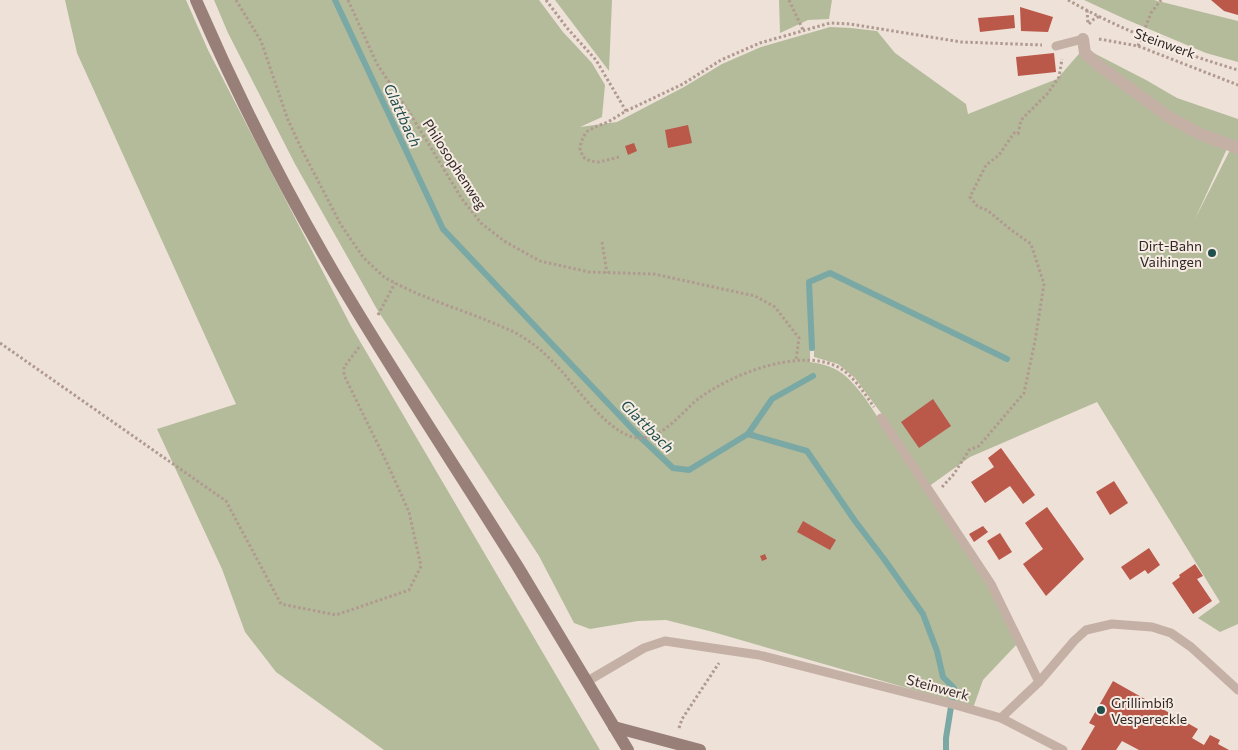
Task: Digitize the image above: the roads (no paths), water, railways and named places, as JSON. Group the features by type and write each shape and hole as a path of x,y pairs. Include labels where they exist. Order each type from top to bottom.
{"main road":[{"path":"196,0 241,99 312,235 628,750"},
{"path":"614,727 700,750"}],"street":[{"path":"1083,39 1086,53 1100,67 1169,117 1200,134 1238,148"}],"lane":[{"path":"1056,46 1083,39"},
{"path":"881,418 991,584 1039,682"},
{"path":"1001,718 1039,682 1074,641 1086,630 1112,624 1152,626 1170,634 1191,647 1238,690"},
{"name":"Steinwerk","path":"586,682 644,648 665,641 759,655 959,706 1001,718 1063,750"}],"waterway":[{"name":"Glattbach","path":"335,0 443,229 638,435 673,468 689,470 748,434 807,451 923,614 937,651 943,677 954,688 946,738 946,750"},
{"path":"812,348 809,282 830,273 1007,359"},
{"path":"748,434 772,399 813,376"}],"place":[{"name":"Dirt-Bahn Vaihingen","path":"1212,253"},
{"name":"Grillimbiß Vespereckle","path":"1101,710"}]}
